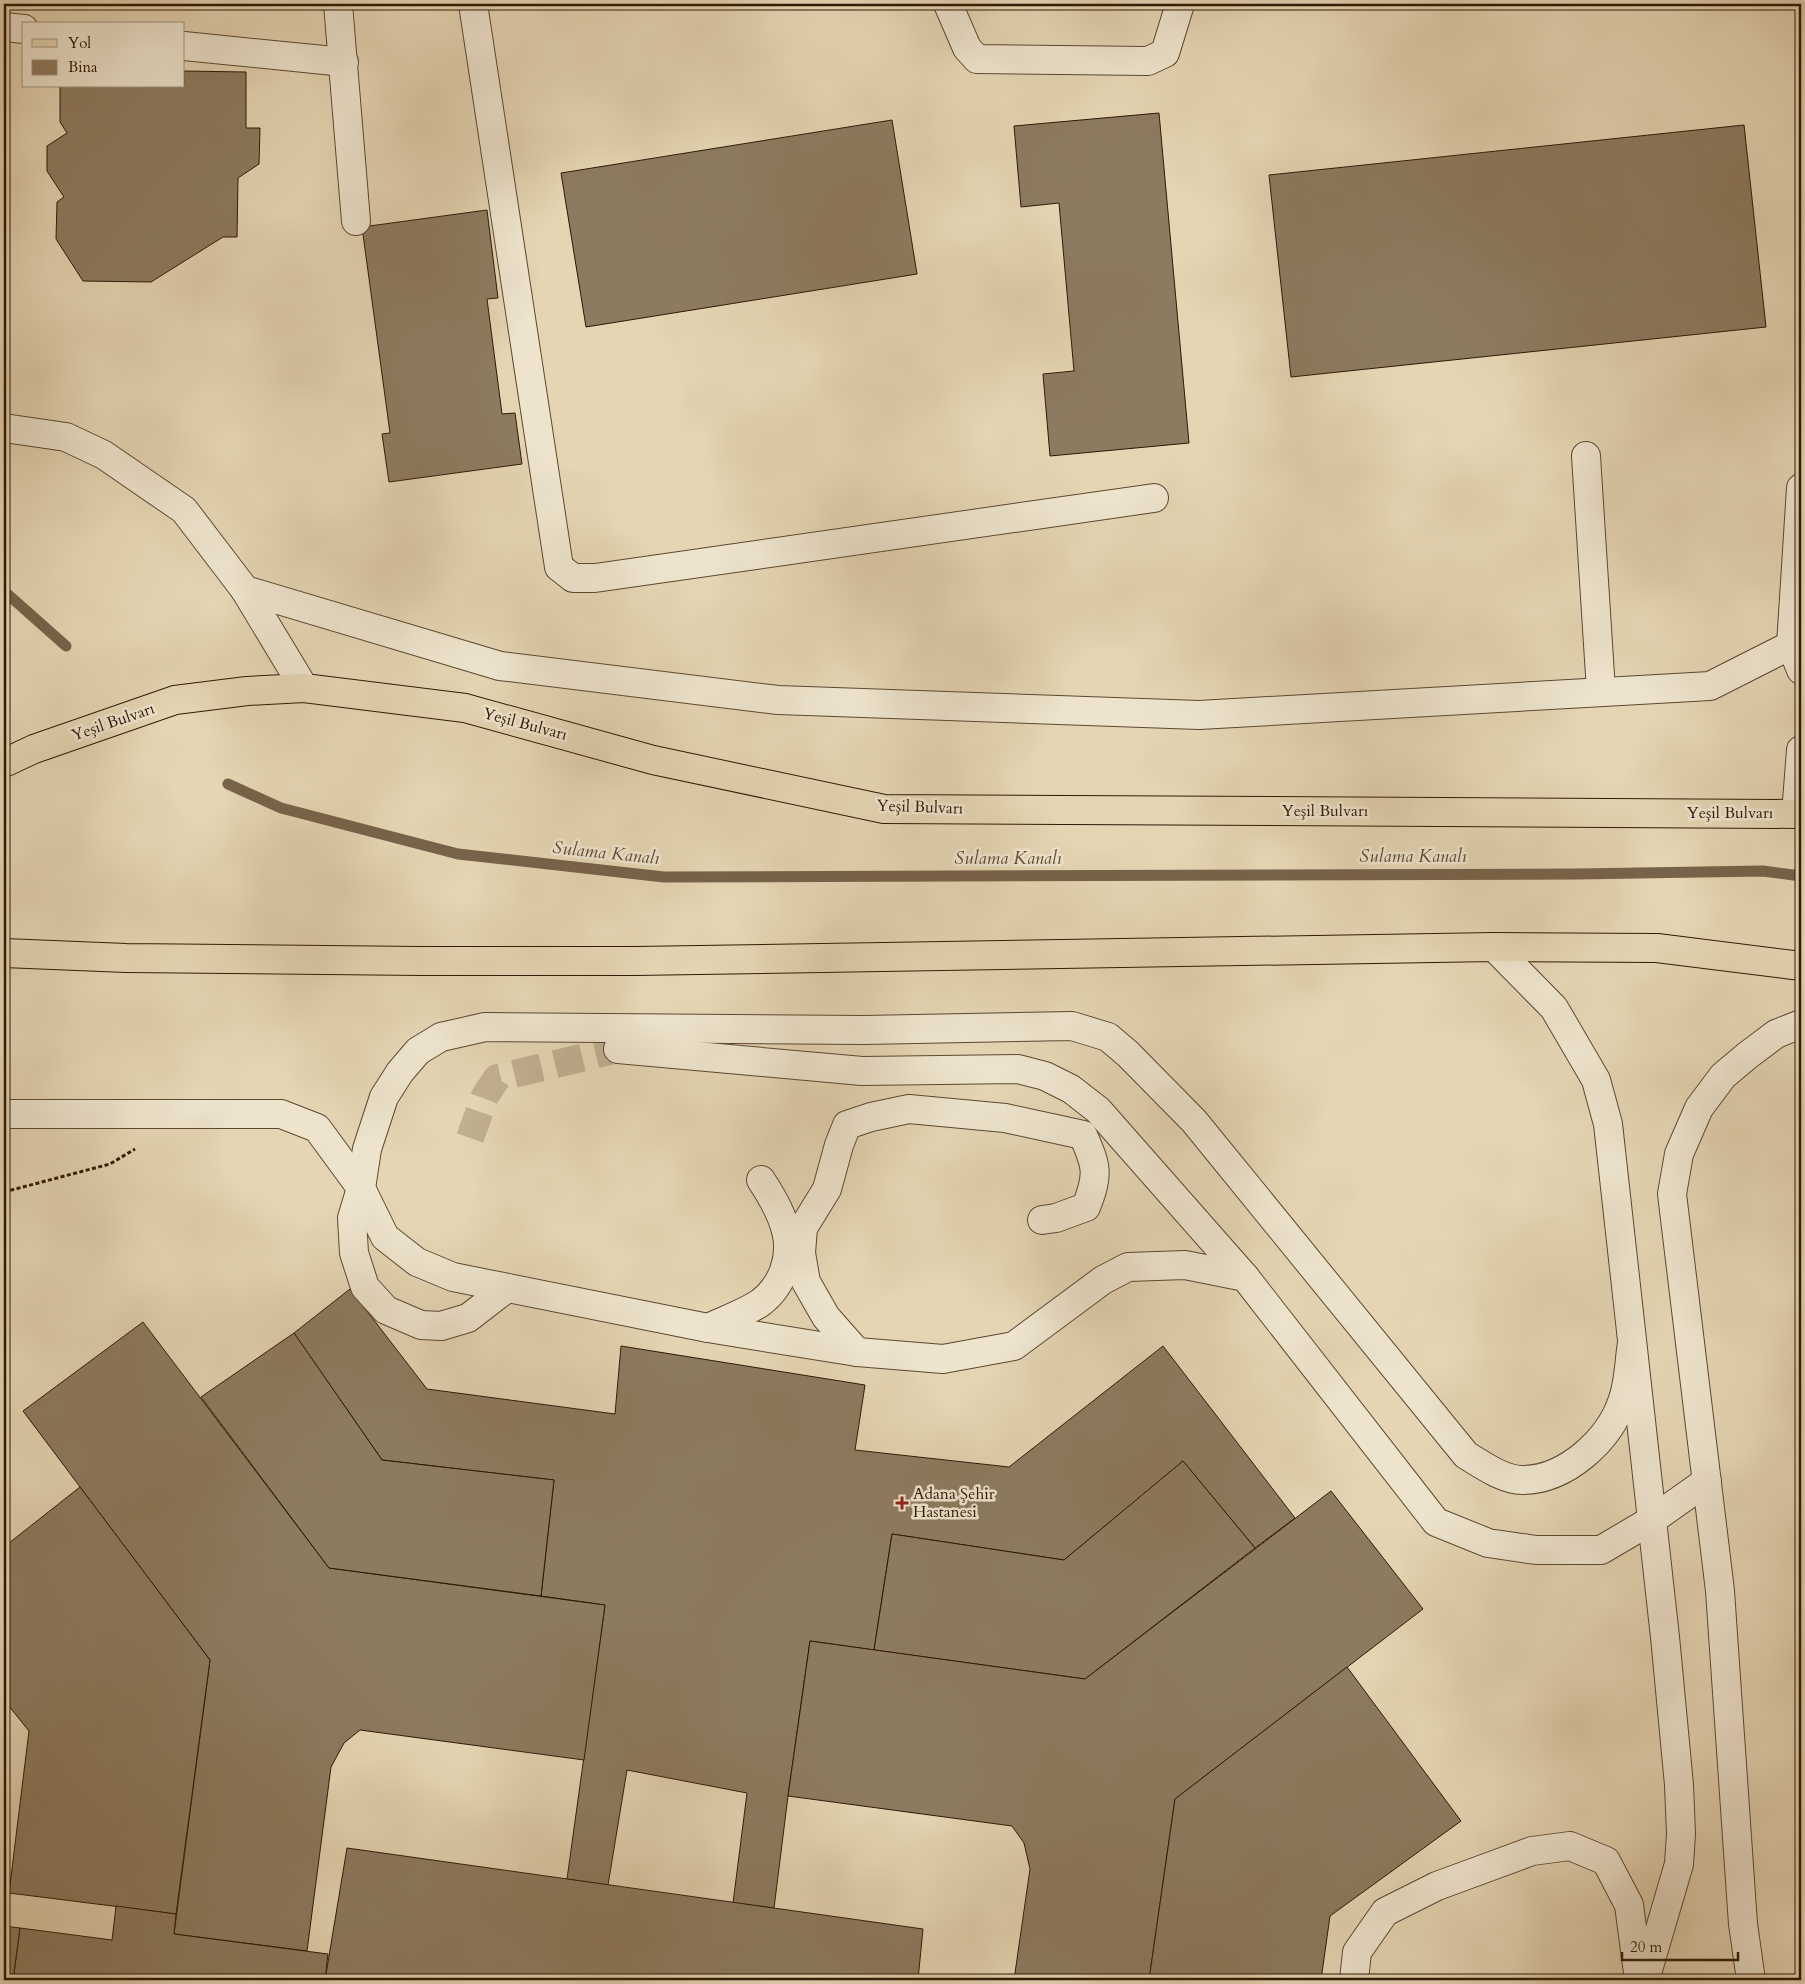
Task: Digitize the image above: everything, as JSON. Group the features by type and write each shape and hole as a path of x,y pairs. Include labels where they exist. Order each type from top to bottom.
{"main road":[{"name":"Yeşil Bulvarı","path":"4,762 34,749 175,700 247,691 304,688 465,708 653,760 884,809 1799,814"},
{"path":"4,953 126,958 635,961 1494,947 1657,948 1801,966"}],"street":[{"path":"338,4 356,221"},
{"path":"472,4 559,568 572,578 596,578 1154,498"},
{"path":"948,4 967,48 977,59 1148,61 1165,52 1180,4"},
{"path":"4,27 22,29"},
{"path":"185,46 344,62"},
{"path":"4,428 66,437 104,455 184,510 245,590 304,688"},
{"path":"1586,456 1601,691"},
{"path":"1801,488 1791,645 1801,670"},
{"path":"245,590 500,666 778,700 1199,715 1710,686 1791,645"},
{"path":"1799,814 1801,750"},
{"path":"1494,947 1554,1008 1596,1080 1608,1124 1673,1715 1682,1834 1679,1864 1644,1980"},
{"path":"1751,1980 1741,1895 1720,1592 1672,1194 1679,1154 1699,1108 1724,1076 1748,1054 1776,1034 1801,1024"},
{"path":"507,1288 468,1318 441,1326 421,1325 386,1310 365,1287 354,1253 352,1218 361,1188 367,1149 384,1097 400,1072 418,1051 441,1037 485,1027 864,1030 1072,1026 1108,1038 1128,1054 1194,1121 1466,1455 1494,1472 1521,1480 1553,1475 1585,1454 1612,1426 1624,1398 1632,1343"},
{"path":"618,1049 862,1071 1018,1069 1045,1076 1072,1090 1098,1110 1245,1277 1436,1522 1488,1543 1536,1550 1601,1550 1652,1520 1707,1481"},
{"path":"858,1352 826,1317 806,1282 802,1253 803,1228 827,1189 839,1145 847,1125 871,1117 910,1109 1005,1118 1083,1136 1094,1162 1095,1186 1086,1207 1056,1218 1042,1220"},
{"path":"4,1114 280,1114 317,1128 361,1188 385,1237 416,1262 453,1277 507,1288 708,1328 858,1352 943,1359 1014,1346 1103,1280 1128,1267 1185,1265 1245,1277"},
{"path":"708,1328 760,1303 779,1284 788,1258 786,1232 770,1194 761,1180"},
{"path":"1354,1980 1357,1952 1385,1912 1437,1886 1532,1851 1570,1846 1606,1861 1628,1905 1639,1980"}],"path":[{"path":"4,1192 110,1164"}],"building":[{"path":"185,71 246,72 246,128 260,128 259,164 238,178 237,237 223,237 151,282 83,281 56,239 57,202 64,197 47,171 47,146 67,133 60,122 60,88 185,88"},
{"path":"1159,113 1189,443 1050,456 1043,374 1074,371 1059,203 1021,207 1014,126"},
{"path":"892,120 917,274 586,327 561,173"},
{"path":"1744,125 1766,327 1291,377 1269,175"},
{"path":"487,210 498,298 487,299 502,414 515,413 522,464 389,482 382,434 390,433 362,227"},
{"path":"350,1289 427,1389 615,1414 621,1346 865,1385 855,1450 1009,1467 1163,1346 1295,1518 1255,1548 1183,1461 1064,1560 892,1534 874,1650 810,1641 774,1908 733,1903 747,1793 627,1770 608,1885 567,1879 605,1605 541,1596 554,1480 382,1460 294,1333"},
{"path":"143,1322 329,1568 605,1605 584,1760 360,1730 344,1743 331,1767 307,1951 174,1934 210,1660 23,1411"},
{"path":"294,1333 382,1460 554,1480 541,1596 329,1568 201,1397"},
{"path":"1183,1461 1255,1548 1085,1679 874,1650 892,1534 1064,1560"},
{"path":"80,1487 210,1660 176,1914 9,1893 29,1731 4,1700 4,1547"},
{"path":"1331,1491 1423,1609 1175,1799 1149,1980 1014,1980 1030,1869 1024,1843 1012,1826 788,1796 810,1641 1085,1679"},
{"path":"1347,1667 1461,1821 1330,1916 1321,1980 1149,1980 1175,1799"},
{"path":"347,1848 923,1929 918,1980 325,1980"},
{"path":"116,1906 176,1914 174,1934 328,1954 325,1980 13,1980 20,1928 112,1940"},
{"path":"4,1926 20,1928 13,1980 4,1980"}],"waterway":[{"name":"Sulama Kanalı","path":"4,591 66,646"},
{"name":"Sulama Kanalı","path":"228,784 281,808 458,854 664,877 1577,874 1763,871 1801,876"}],"tunnel":[{"path":"470,1138 485,1096 497,1078 618,1049"}],"place":[{"name":"Adana Şehir Hastanesi","path":"902,1503"}]}
